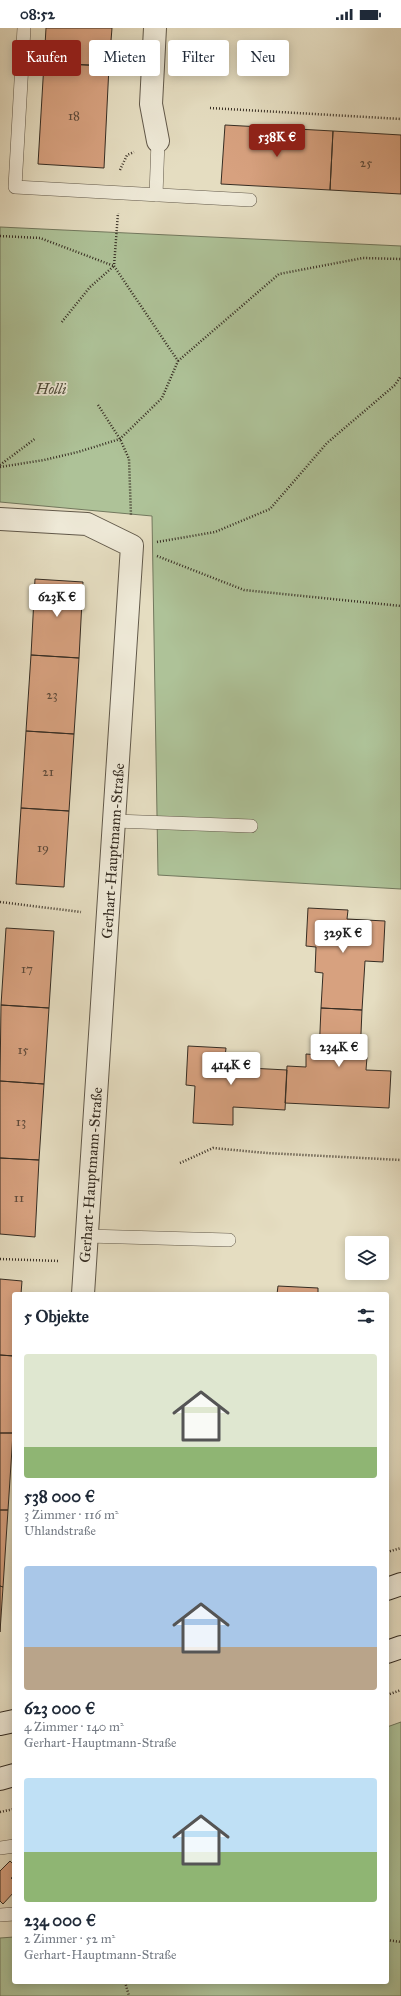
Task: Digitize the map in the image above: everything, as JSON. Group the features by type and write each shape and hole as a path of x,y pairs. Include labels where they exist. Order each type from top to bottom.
{"street":[{"path":"155,28 151,104 158,141"},
{"path":"0,518 86,524 132,546"},
{"name":"Gerhart-Hauptmann-Straße","path":"83,1292 132,546"},
{"path":"389,1588 401,1584"},
{"path":"389,1651 401,1647"},
{"path":"0,1724 12,1721"},
{"path":"0,1778 12,1775"}],"lane":[{"path":"24,28 15,187 119,194 250,200"},
{"path":"156,195 158,141"},
{"path":"115,821 251,826"},
{"path":"87,1236 230,1240"},
{"path":"0,1848 12,1846"},
{"path":"0,1914 12,1914"}],"path":[{"path":"210,108 401,119"},
{"path":"61,323 90,288 114,266 120,171 127,155 158,141"},
{"path":"0,236 40,238 114,266 178,361"},
{"path":"0,466 64,456 120,439 162,398 178,361 279,274 363,258 401,259"},
{"path":"132,546 215,532 270,509 327,443 394,385 401,376"},
{"path":"98,406 120,439 129,459 132,546"},
{"path":"0,466 36,438"},
{"path":"132,546 244,590 401,606"},
{"path":"0,902 108,916"},
{"path":"180,1163 213,1148 282,1154 401,1160"},
{"path":"0,1259 85,1262"},
{"path":"389,1551 401,1548"},
{"path":"389,1694 401,1690"},
{"path":"0,1812 12,1809"},
{"path":"389,1940 401,1942"},
{"path":"125,1984 128,1996"}],"green space":[{"name":"Holli","path":"0,227 401,246 401,889 158,875 152,516 0,502"},
{"path":"401,1722 401,1996 0,1996 0,1938 12,1937 12,1984 389,1984 389,1726"}],"building":[{"path":"46,28 112,28 111,40 89,40 89,65 81,65 81,40 45,40"},
{"path":"81,65 89,65 89,76 109,76 104,168 38,164 43,76 81,76"},
{"path":"225,125 333,131 330,190 221,184"},
{"path":"333,131 401,135 401,194 330,190"},
{"path":"35,579 83,582 79,658 31,655"},
{"path":"31,655 79,658 74,734 26,731"},
{"path":"26,731 74,734 69,811 21,808"},
{"path":"21,808 69,811 64,887 16,884"},
{"path":"308,908 348,910 347,919 385,921 383,962 365,961 362,1010 321,1008 323,973 315,972 316,947 306,946"},
{"path":"6,928 54,931 49,1008 1,1005"},
{"path":"1,1005 49,1008 44,1084 0,1081"},
{"path":"321,1008 362,1010 360,1057 367,1057 366,1070 391,1071 389,1108 285,1103 287,1066 306,1067 306,1054 319,1055"},
{"path":"188,1046 226,1048 225,1058 250,1059 249,1068 287,1070 285,1110 233,1107 233,1125 193,1123 195,1086 186,1085"},
{"path":"0,1081 44,1084 39,1160 0,1158"},
{"path":"0,1158 39,1160 35,1237 0,1234"},
{"path":"0,1279 22,1281 21,1292 12,1292 12,1356 0,1355"},
{"path":"278,1286 318,1288 318,1292 277,1292"},
{"path":"0,1355 12,1356 12,1433 0,1433"},
{"path":"0,1433 12,1433 8,1510 0,1510"},
{"path":"0,1510 8,1510 3,1587 0,1586"},
{"path":"0,1586 3,1587 0,1632"},
{"path":"10,1861 12,1863 12,1894 3,1904 0,1901 0,1871"}]}
